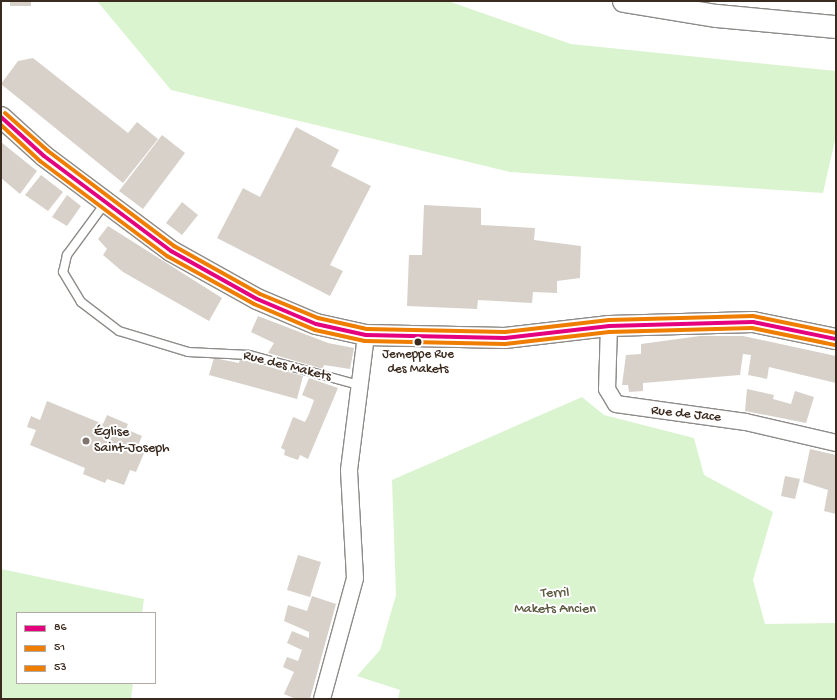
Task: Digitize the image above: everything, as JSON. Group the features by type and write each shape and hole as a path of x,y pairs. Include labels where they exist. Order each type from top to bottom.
{"highway":[{"path":"624,1 717,16 836,27"}],"street":[{"path":"1,117 106,202 171,251 257,299 316,324 366,335 505,338 609,326 753,322 836,339"},
{"name":"Rue de Jace","path":"609,326 607,389 616,404 639,410 746,422 836,443"},
{"path":"322,699 355,578 349,470 366,335"}],"lane":[{"name":"Rue des Makets","path":"106,202 67,255 63,272 81,302 119,331 188,352 249,355 359,385"}],"green space":[{"path":"97,1 448,1 571,44 836,71 836,136 823,193 510,172 171,90"},
{"name":"Terril Makets Ancien","path":"582,397 604,415 694,438 704,475 773,512 753,580 765,624 836,623 836,699 398,699 400,690 357,676 380,650 396,595 392,480"},
{"path":"1,569 144,599 142,612 16,612 16,684 133,684 131,699 1,699"}],"building":[{"path":"10,1 31,1 31,6 10,6"},
{"path":"33,58 128,133 137,122 158,139 123,183 1,84 18,61"},
{"path":"296,127 339,150 331,166 371,186 330,265 343,271 330,296 217,238 243,188 260,197"},
{"path":"162,135 185,153 143,209 119,191"},
{"path":"1,142 37,171 20,194 1,178"},
{"path":"41,175 63,192 48,211 25,195"},
{"path":"67,195 81,206 67,226 52,217"},
{"path":"182,202 198,215 182,235 166,223"},
{"path":"424,205 481,208 481,225 535,228 534,240 581,246 580,278 557,281 557,293 533,292 532,303 478,300 477,309 407,306 409,255 422,255"},
{"path":"108,226 222,298 209,321 123,272 103,255 107,249 98,239"},
{"path":"258,316 328,343 354,348 350,369 324,365 323,369 268,353 274,343 251,332"},
{"path":"700,336 743,336 836,356 836,383 769,367 767,379 748,375 751,355 743,354 740,375 643,383 643,391 629,392 628,385 622,385 626,355 641,354 641,344"},
{"path":"214,358 239,363 240,359 303,376 297,399 209,375"},
{"path":"309,378 338,388 308,459 300,455 298,460 284,455 285,450 281,448 293,417 305,422 309,414 314,400 302,395"},
{"path":"747,389 774,395 773,399 791,404 795,391 814,397 806,423 745,411"},
{"name":"Église Saint-Joseph","path":"47,401 103,424 107,415 128,424 126,429 142,436 137,448 145,451 136,472 130,470 124,485 107,479 105,483 83,474 85,468 30,445 36,430 27,427 31,416 40,420"},
{"path":"810,449 836,455 836,514 824,511 828,490 803,482"},
{"path":"785,476 800,479 795,499 781,496"},
{"path":"298,555 321,562 310,597 287,590"},
{"path":"312,596 336,604 310,699 296,699 284,694 294,672 283,667 287,657 298,661 302,650 287,643 292,631 309,638 309,632 284,621 288,605 307,611"}],"transit line":[{"name":"53","path":"5,113 48,151 174,246 260,294 318,318 367,329 505,332 609,320 753,316 836,333"},
{"name":"86","path":"1,117 44,156 171,251 257,299 316,324 366,335 505,338 609,326 753,322 836,339"},
{"name":"51","path":"1,125 40,161 167,256 254,304 315,330 365,341 505,344 609,332 752,328 835,345"}],"place":[{"name":"Jemeppe Rue des Makets","path":"418,342"},
{"name":"Église Saint-Joseph","path":"86,441"}]}
